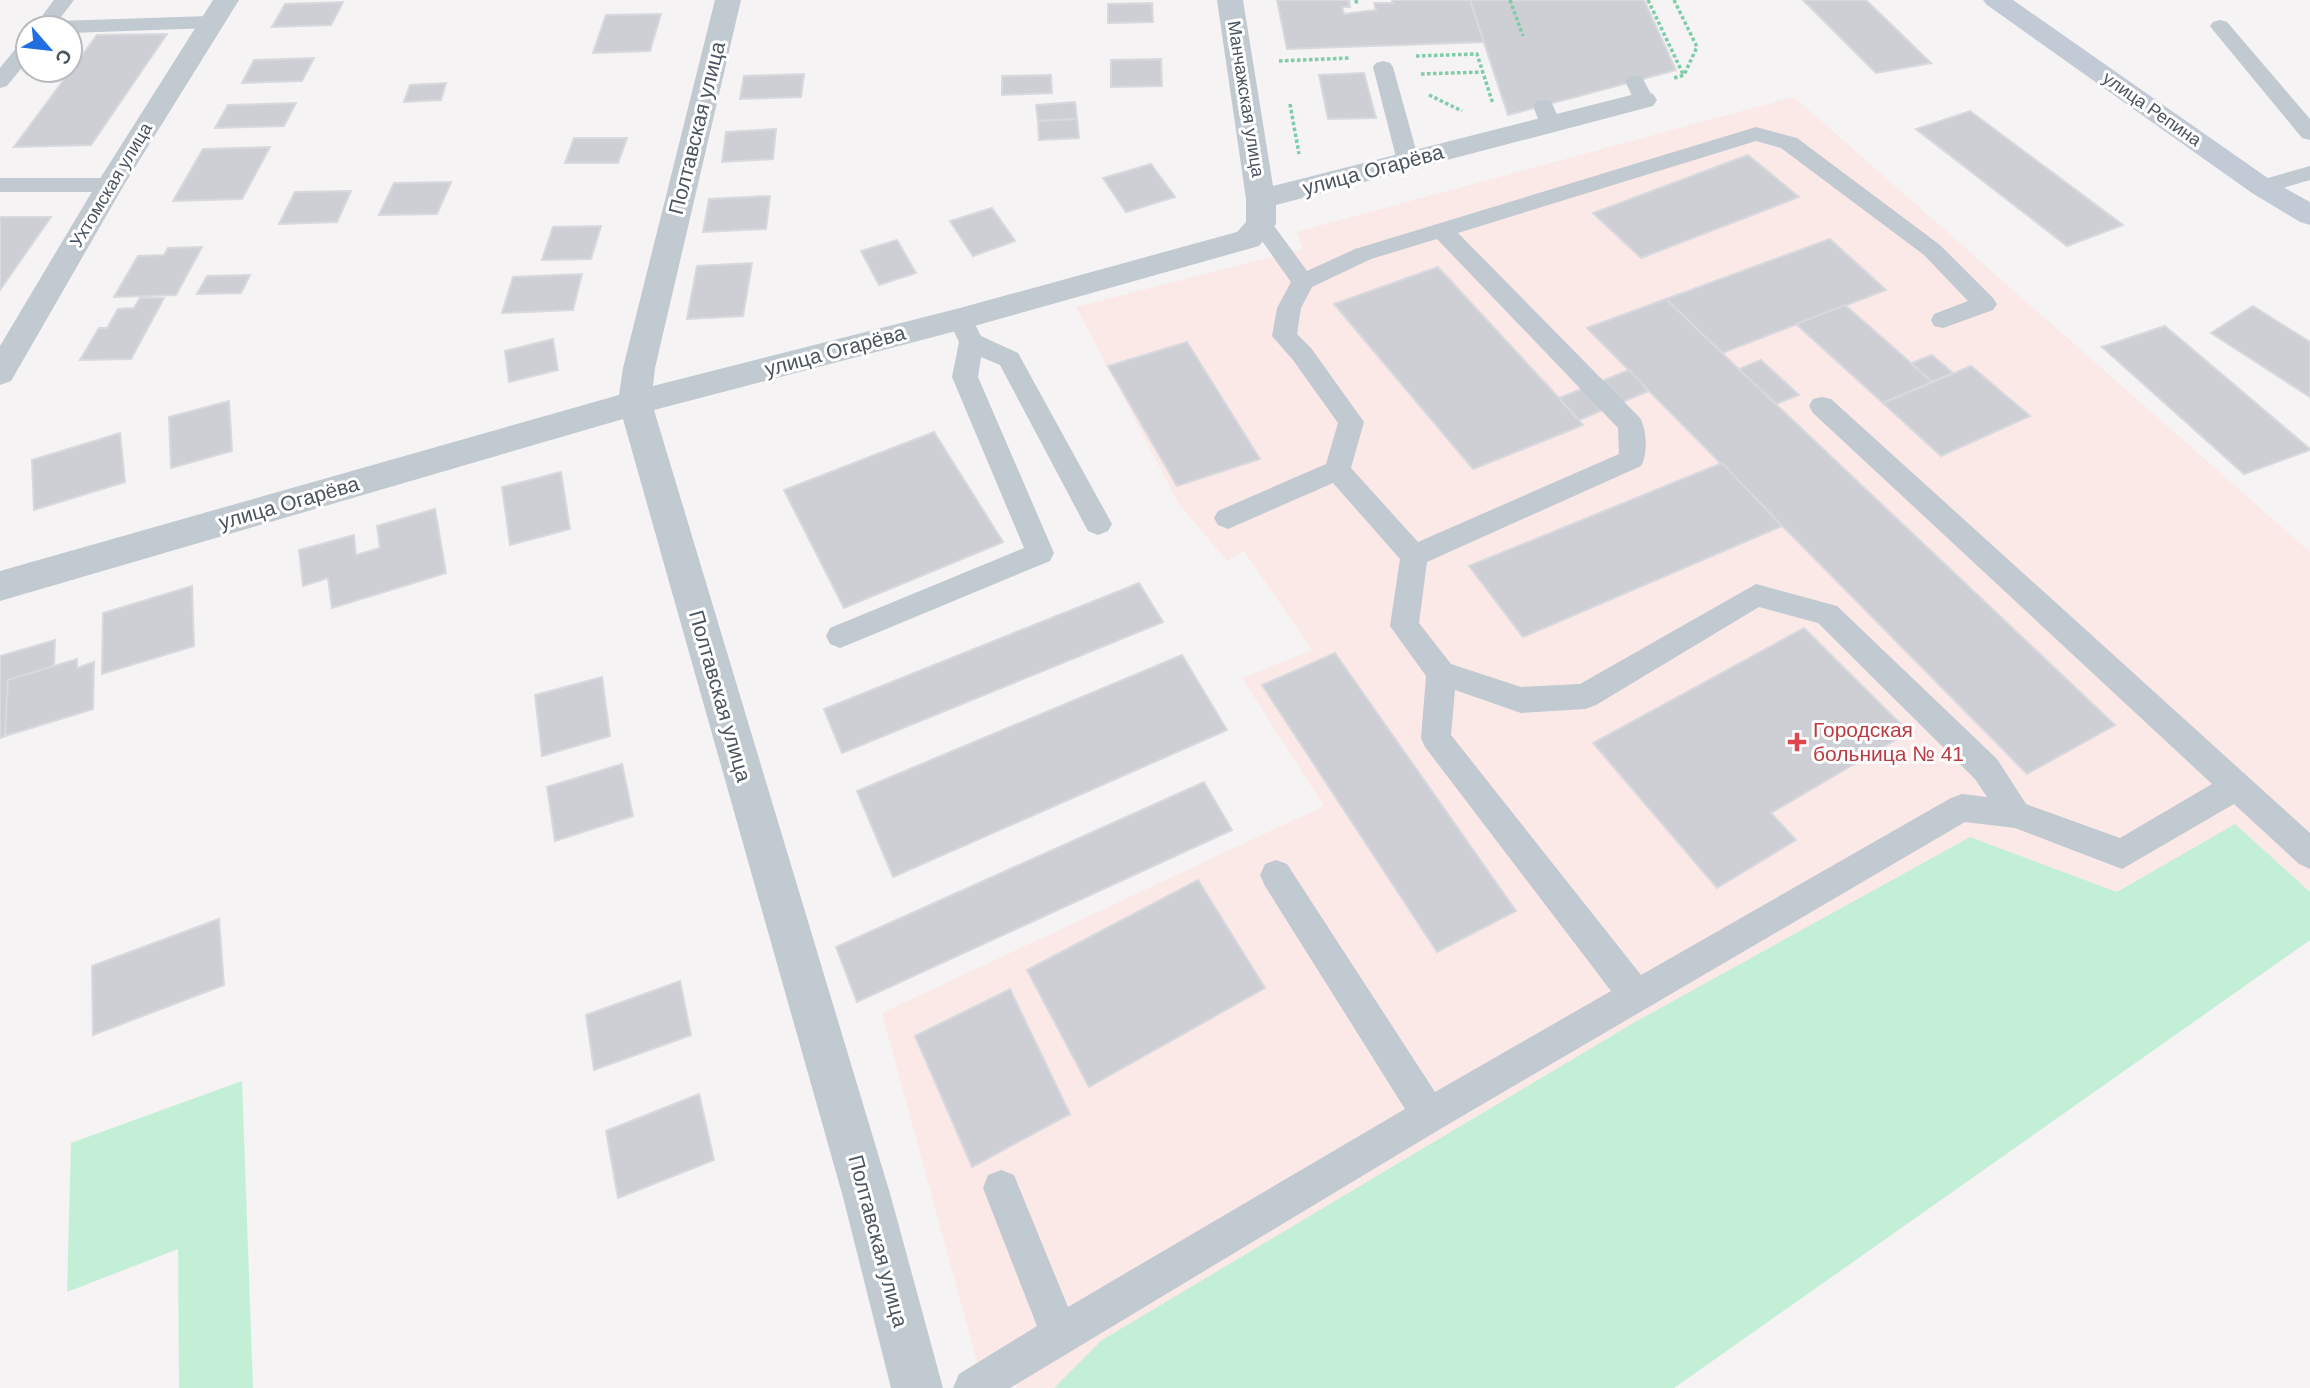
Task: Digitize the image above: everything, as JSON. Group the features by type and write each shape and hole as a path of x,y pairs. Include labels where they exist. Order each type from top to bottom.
{"main road":[{"name":"улица Репина","path":"1996,0 2262,187 2310,215"}],"street":[{"name":"Полтавская улица","path":"729,0 639,368 635,403 867,1196 918,1388"},
{"name":"Манчажская улица","path":"1230,0 1261,211"},
{"name":"Ухтомская улица","path":"0,373 110,185 218,11"},
{"name":"улица Огарёва","path":"0,586 635,403 966,330 1248,239 1261,211 1547,115 1639,90"}],"lane":[{"path":"84,24 218,11"},
{"path":"2220,26 2310,133"},
{"path":"0,82 14,64"},
{"path":"1383,67 1408,161"},
{"path":"1228,518 1337,470 1351,422 1302,354 1284,336 1289,309 1303,282 1363,254 1756,134 1788,143 1844,184 1931,250 1985,304 1943,320"},
{"path":"2262,187 2310,173"},
{"path":"0,186 110,185"},
{"path":"1261,211 1303,282"},
{"path":"1414,556 1632,459 1631,425 1441,229"},
{"path":"966,330 1010,359 1097,524"},
{"path":"840,636 1040,553 965,377 966,330"},
{"path":"1822,406 2310,854"},
{"path":"1337,470 1414,556 1404,626 1441,673 1521,700 1585,696 1756,595 1828,614 1986,769 2015,814"},
{"path":"1441,673 1436,738 1637,997"},
{"path":"973,1388 1429,1115 1962,808 2015,814 2122,854 2236,786"},
{"path":"1276,875 1429,1115"},
{"path":"1001,1188 1060,1334"}],"path":[{"path":"1356,0 1357,6"},
{"path":"1510,0 1523,36"},
{"path":"1648,0 1684,75 1697,47 1674,0"},
{"path":"1409,74 1483,72"},
{"path":"1421,92 1466,112"}],"shaded area":[{"name":"Городская больница № 41","path":"1794,97 2310,552 2310,940 1674,1388 1016,1388 1014,1382 977,1362 882,1013 1324,806 1242,678 1312,650 1244,551 1227,561 1179,504 1076,307 1303,249 1296,232"}],"green space":[{"path":"2235,824 2310,892 2310,940 1674,1388 1054,1388 1102,1340 1635,1022 1970,837 2117,892"},
{"path":"242,1081 253,1388 179,1388 178,1249 67,1292 71,1143"}],"building":[{"path":"1277,0 1349,0 1350,7 1342,7 1344,14 1376,10 1374,3 1393,3 1392,0 1470,0 1484,42 1287,49"},
{"path":"1470,0 1644,0 1676,70 1508,115"},
{"path":"1803,0 1866,0 1931,63 1876,73"},
{"path":"343,2 331,25 272,27 285,4"},
{"path":"1152,3 1153,22 1108,23 1108,4"},
{"path":"661,14 650,51 593,53 606,15"},
{"path":"167,34 91,145 14,147 61,84 84,84 84,53 97,35"},
{"path":"314,58 302,81 242,83 254,60"},
{"path":"1161,59 1162,86 1111,87 1111,60"},
{"path":"1364,73 1376,118 1328,119 1319,75"},
{"path":"804,74 801,97 740,99 744,76"},
{"path":"1051,75 1052,93 1002,95 1002,76"},
{"path":"446,83 441,100 404,102 410,85"},
{"path":"1075,102 1077,119 1038,121 1036,105"},
{"path":"296,103 284,126 215,128 228,105"},
{"path":"1970,111 2123,225 2067,246 1916,129"},
{"path":"1077,119 1079,138 1039,140 1038,121"},
{"path":"776,129 773,159 722,162 726,132"},
{"path":"574,138 627,138 618,163 565,163"},
{"path":"270,147 242,199 173,201 203,149"},
{"path":"1748,155 1799,197 1641,258 1593,213"},
{"path":"1151,164 1175,197 1126,212 1103,178"},
{"path":"451,182 437,214 379,215 394,183"},
{"path":"351,191 337,222 279,224 295,192"},
{"path":"770,196 766,229 703,232 709,199"},
{"path":"992,208 1015,241 973,256 950,221"},
{"path":"0,217 51,217 0,290"},
{"path":"601,226 591,259 542,260 553,227"},
{"path":"1830,239 1886,290 1722,353 1666,299"},
{"path":"897,240 916,273 879,285 861,251"},
{"path":"202,247 176,295 114,297 138,256 164,255 168,248"},
{"path":"752,263 743,316 687,319 697,266"},
{"path":"1438,267 1583,425 1473,469 1334,304"},
{"path":"582,274 573,310 502,313 513,277"},
{"path":"250,275 241,293 197,294 207,276"},
{"path":"140,298 164,298 131,359 80,360 99,328 107,328 118,309 134,308"},
{"path":"1666,299 2115,725 2027,774 1587,328"},
{"path":"1845,305 1932,382 1883,403 1796,324"},
{"path":"2253,306 2310,342 2310,397 2211,333"},
{"path":"2165,326 2310,450 2244,474 2102,347"},
{"path":"553,339 558,370 509,382 505,351"},
{"path":"1187,342 1260,459 1177,486 1108,366"},
{"path":"1932,355 1953,373 1932,382 1911,363"},
{"path":"1761,360 1799,395 1776,404 1739,369"},
{"path":"1971,366 2030,416 1941,456 1883,403"},
{"path":"1629,370 1649,391 1579,420 1559,398"},
{"path":"229,401 232,451 171,468 169,417"},
{"path":"934,432 1003,542 844,608 784,490"},
{"path":"120,433 125,482 34,510 32,460"},
{"path":"1722,463 1782,526 1523,637 1469,566"},
{"path":"561,472 570,529 510,545 502,487"},
{"path":"435,509 446,573 332,608 328,578 303,586 299,550 354,535 356,555 380,548 377,526"},
{"path":"1139,583 1163,622 842,753 824,709"},
{"path":"192,586 194,646 102,674 103,613"},
{"path":"1804,628 1909,732 1771,813 1796,840 1717,888 1593,743"},
{"path":"55,640 54,666 8,680 5,736 0,738 0,656"},
{"path":"1335,653 1516,911 1437,952 1262,685"},
{"path":"1182,655 1227,730 893,877 857,791"},
{"path":"77,659 77,668 94,662 93,709 5,736 8,680"},
{"path":"602,677 610,736 542,756 535,695"},
{"path":"622,764 633,816 555,841 547,787"},
{"path":"1204,782 1232,830 857,1002 836,947"},
{"path":"1198,880 1265,988 1089,1087 1027,970"},
{"path":"219,919 224,985 93,1035 92,966"},
{"path":"680,981 691,1035 594,1070 586,1015"},
{"path":"1010,989 1070,1114 972,1167 915,1036"},
{"path":"699,1094 714,1160 618,1198 606,1131"}],"place":[{"name":"Городская больница № 41","path":"1797,742"}]}
